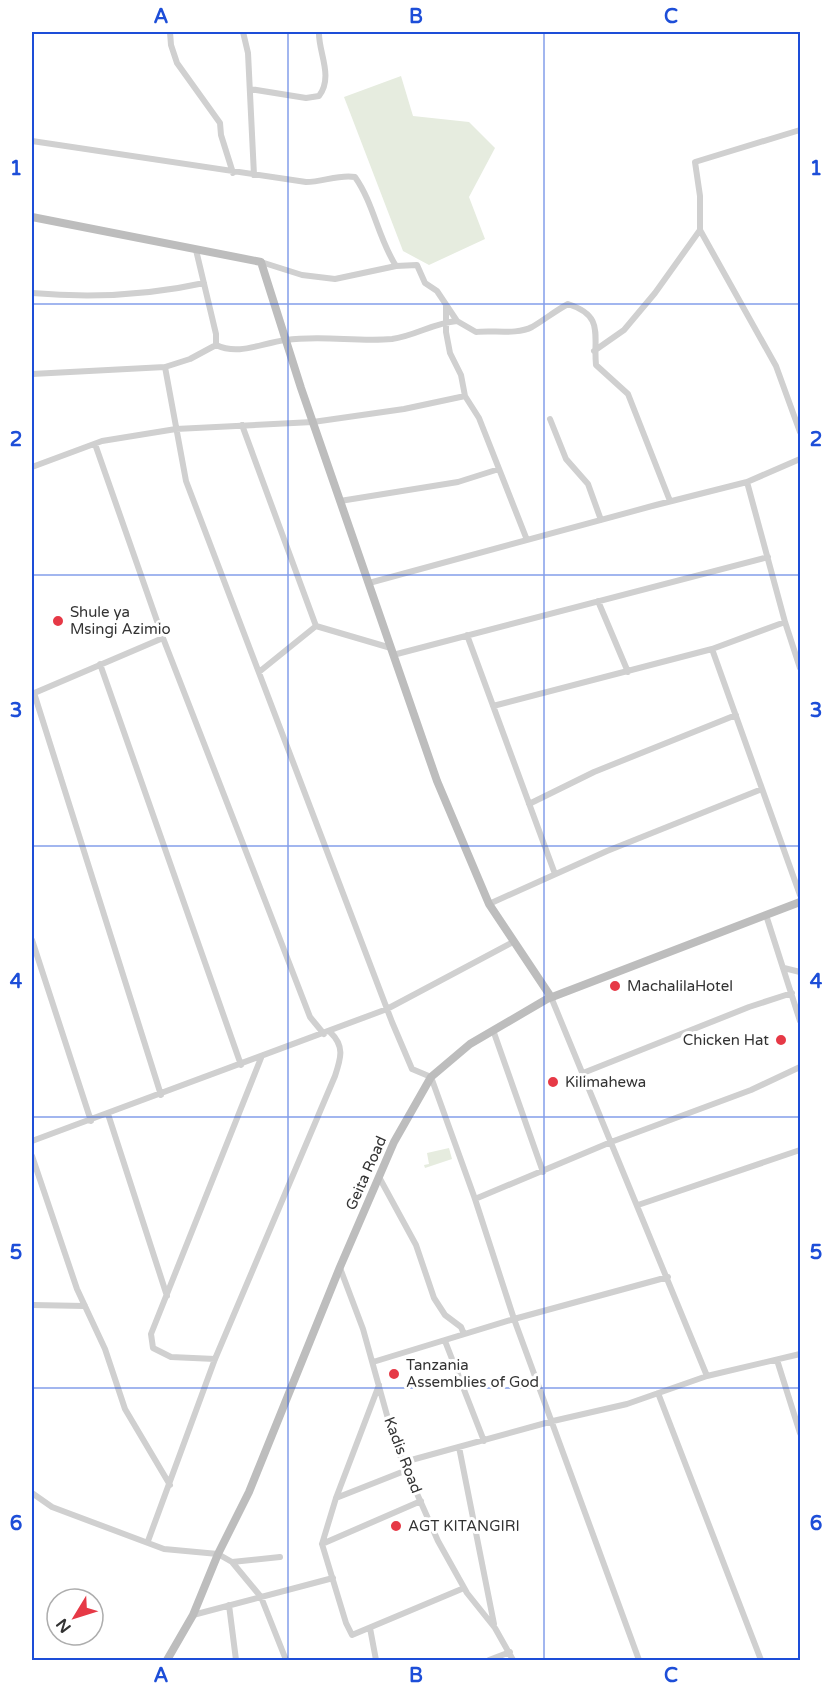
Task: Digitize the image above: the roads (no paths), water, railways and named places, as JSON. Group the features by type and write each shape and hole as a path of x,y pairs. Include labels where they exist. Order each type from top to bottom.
{"main road":[{"path":"32,217 261,262 313,422 437,781 489,904 551,997"},
{"name":"Geita Road","path":"167,1660 193,1615 218,1554 249,1492 340,1267 394,1142 431,1077 470,1044 551,997 801,902"}],"street":[{"path":"170,32 171,45 177,63 220,123 221,135 232,173"},
{"path":"243,32 248,53 255,176"},
{"path":"250,89 290,96 319,96 324,90 326,79 319,32"},
{"path":"801,130 695,162 700,196 700,230 776,366 801,432"},
{"path":"32,141 232,173 306,182 324,182 343,175 355,177 364,189 376,226 396,266"},
{"path":"594,351 624,330 655,293 700,230"},
{"path":"196,250 216,334 216,345"},
{"path":"261,262 302,275 335,279 396,266 417,265 425,283 437,291 457,321 476,333 498,329 509,332 531,328 568,304 584,309 593,319 596,332 594,351 596,365 628,394 670,501"},
{"path":"32,293 85,297 128,296 164,292 204,283"},
{"path":"446,303 450,353 461,375 465,396 479,418 527,540"},
{"path":"216,345 229,351 286,340 322,337 389,339 415,335 430,326 457,321"},
{"path":"32,374 165,367 190,359 216,345"},
{"path":"165,367 186,481 387,1009 412,1069 431,1077 475,1199 514,1319 639,1660"},
{"path":"32,467 95,444 176,429 313,422 404,409 465,396"},
{"path":"550,418 567,459 588,484 601,520"},
{"path":"242,425 316,626"},
{"path":"95,444 163,638 310,1017 327,1033 340,1041 342,1054 335,1076 215,1359 148,1541"},
{"path":"369,583 747,482 801,459"},
{"path":"340,501 458,482 499,469"},
{"path":"747,482 785,622 801,668"},
{"path":"316,626 392,652 467,635 768,556"},
{"path":"598,601 628,672"},
{"path":"493,706 712,649 785,622"},
{"path":"259,672 316,626"},
{"path":"467,635 555,874"},
{"path":"161,1095 33,694 163,638"},
{"path":"712,649 801,895"},
{"path":"100,664 241,1065"},
{"path":"529,804 594,772 736,715"},
{"path":"489,904 607,850 762,789"},
{"path":"766,915 801,1021"},
{"path":"32,940 91,1121"},
{"path":"32,1141 261,1058 387,1009 513,942"},
{"path":"784,968 801,972"},
{"path":"583,1073 749,1007 792,993"},
{"path":"551,997 707,1376"},
{"path":"493,1030 543,1172"},
{"path":"215,1359 171,1356 153,1348 151,1334 210,1181 261,1058"},
{"path":"475,1199 611,1142 751,1090 801,1067"},
{"path":"108,1114 167,1297"},
{"path":"638,1205 801,1150"},
{"path":"32,1156 85,1306 105,1349 125,1409 170,1485"},
{"path":"379,1177 416,1245 434,1298 445,1315 461,1327 464,1334"},
{"name":"Kadis Road","path":"340,1267 373,1362 395,1444 438,1541 464,1588 495,1628 513,1660"},
{"path":"373,1362 514,1319 668,1277"},
{"path":"32,1305 85,1306"},
{"path":"445,1341 484,1441"},
{"path":"404,1462 553,1421 627,1404 707,1376 801,1354"},
{"path":"777,1360 801,1433"},
{"path":"379,1386 336,1498 322,1544 346,1623 352,1635 464,1588"},
{"path":"658,1393 761,1660"},
{"path":"459,1447 495,1628"},
{"path":"336,1498 407,1470"},
{"path":"32,1493 52,1507 148,1541 164,1549 218,1554 232,1562 261,1597 286,1660"},
{"path":"322,1544 421,1501"},
{"path":"232,1562 280,1557"},
{"path":"193,1615 333,1578"},
{"path":"230,1605 236,1660"},
{"path":"370,1628 376,1660"},
{"path":"489,1660 510,1652"}],"place":[{"name":"Shule ya Msingi Azimio","path":"58,621"},
{"name":"MachalilaHotel","path":"615,986"},
{"name":"Chicken Hat","path":"781,1040"},
{"name":"Kilimahewa","path":"553,1082"},
{"name":"Tanzania Assemblies of God","path":"394,1374"},
{"name":"AGT KITANGIRI","path":"396,1526"}]}
